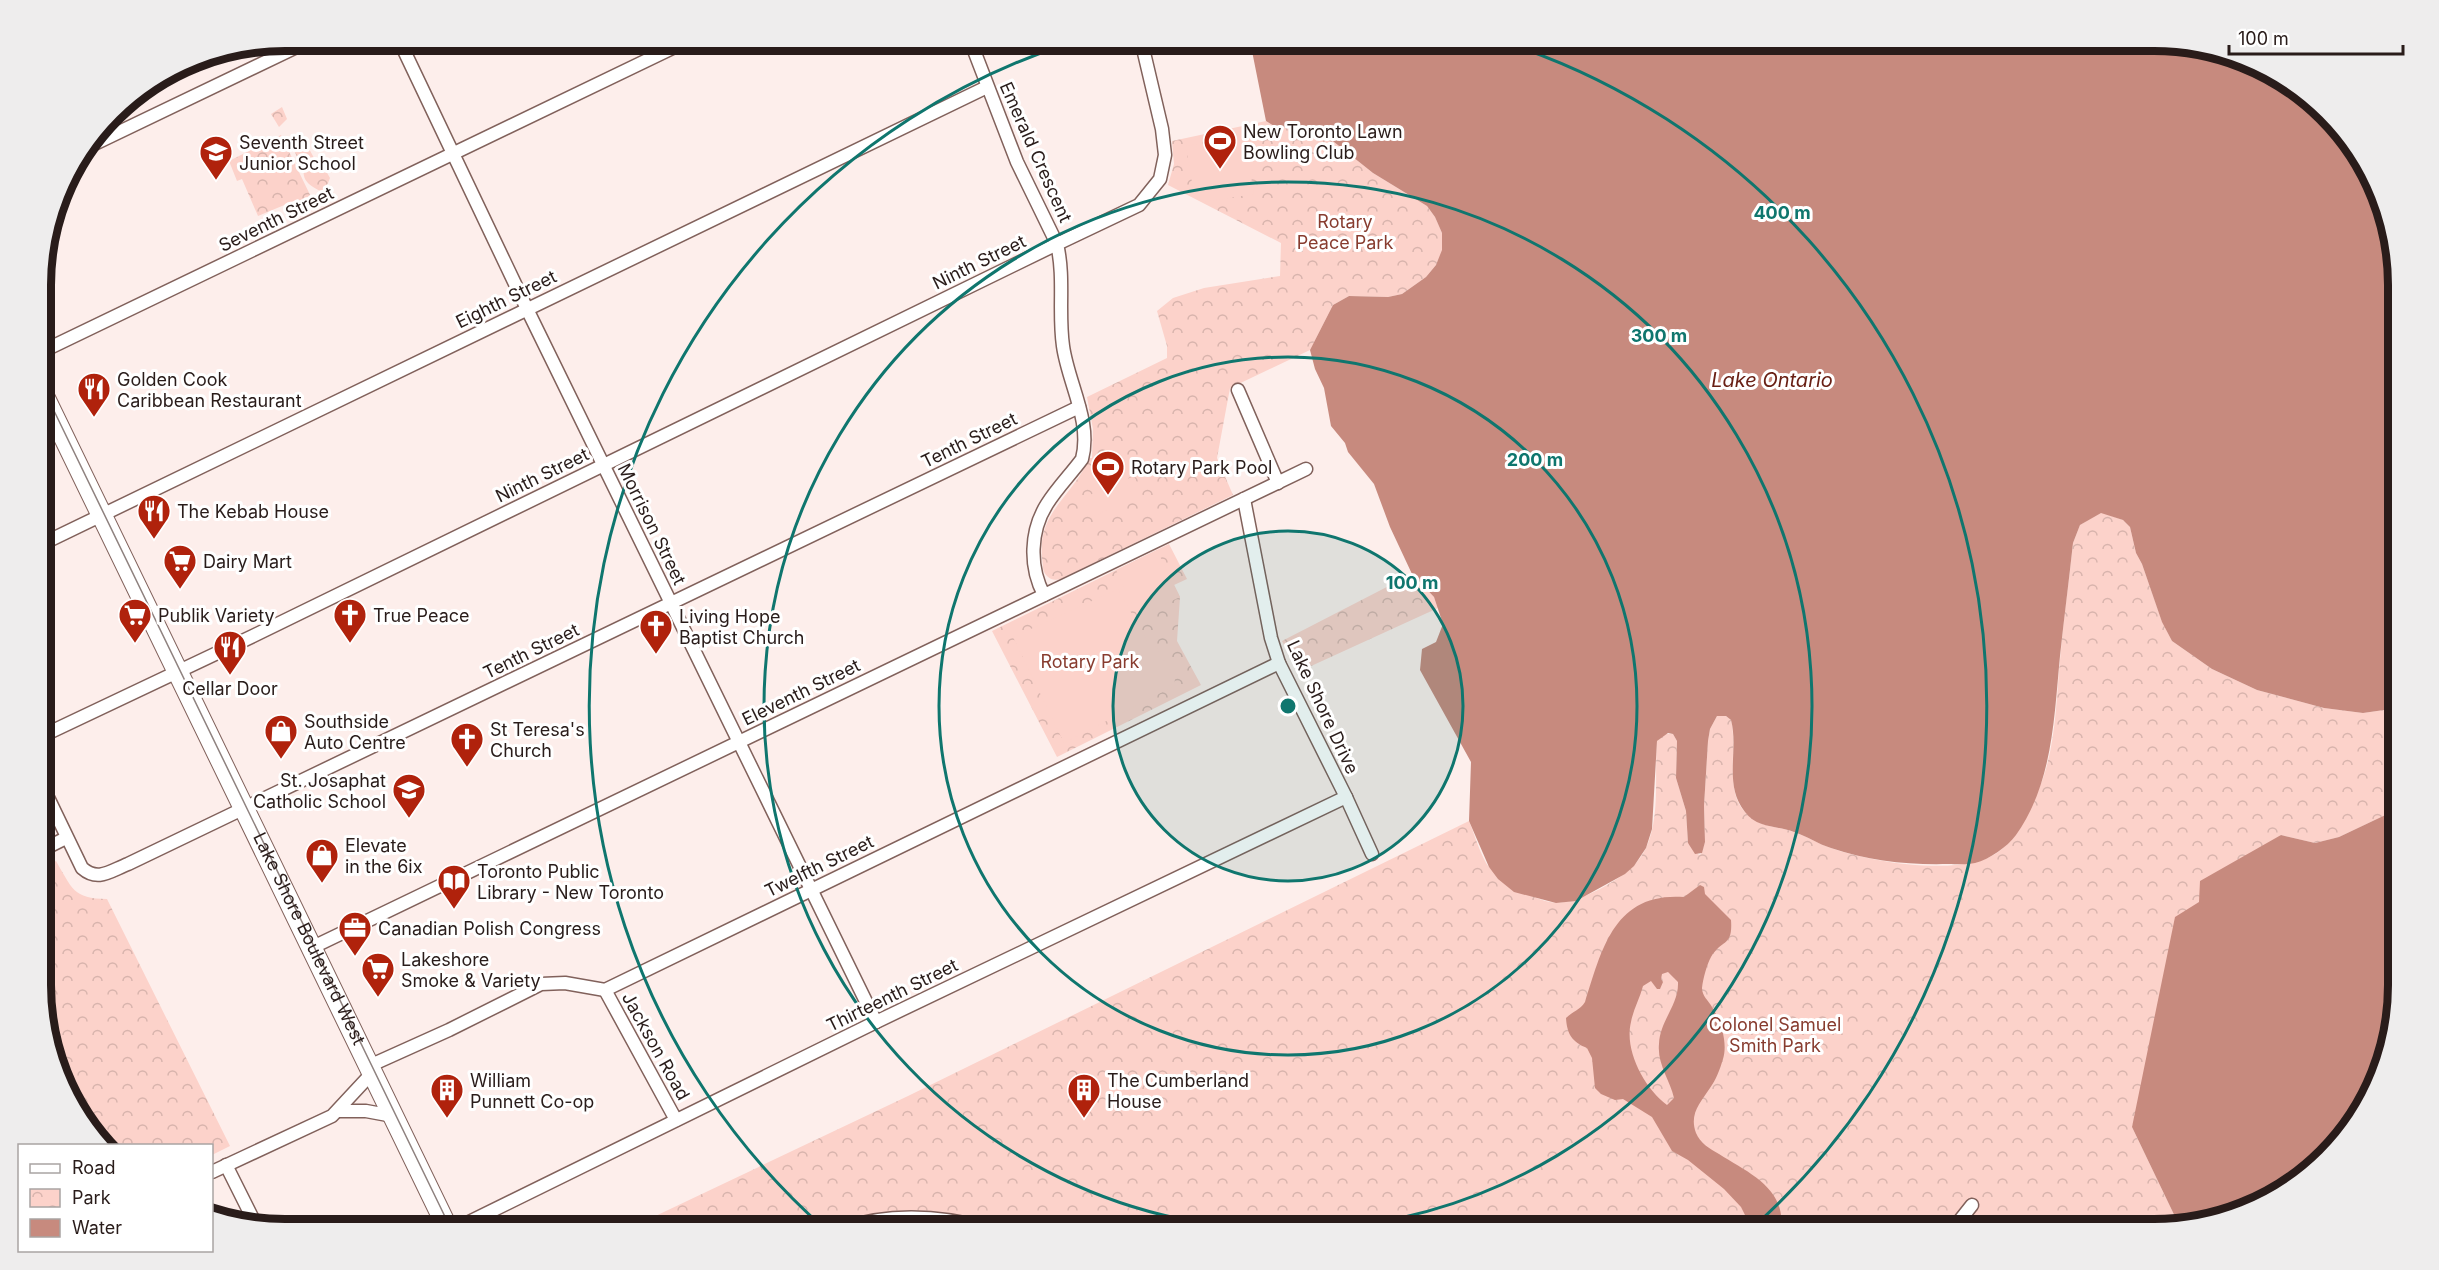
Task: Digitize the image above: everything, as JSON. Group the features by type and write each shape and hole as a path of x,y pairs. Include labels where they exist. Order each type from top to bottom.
{"main road":[{"name":"Lake Shore Boulevard West","path":"51,411 443,1219"}],"street":[{"path":"99,142 288,51"},
{"name":"Morrison Street","path":"404,51 527,309 876,1022"},
{"name":"Seventh Street","path":"51,347 665,51"},
{"name":"Emerald Crescent","path":"974,51 1017,162 1057,244"},
{"path":"1044,595 1035,572 1035,534 1047,504 1082,459 1084,441 1079,407 1062,345 1062,276 1057,244 1139,205 1160,179 1166,156 1144,51"},
{"name":"Eighth Street","path":"51,539 987,87"},
{"name":"Ninth Street","path":"51,732 1057,244"},
{"path":"1238,390 1278,483"},
{"name":"Tenth Street","path":"51,805 82,868 90,875 99,876 1079,407"},
{"name":"Eleventh Street","path":"311,948 1306,468"},
{"name":"Lake Shore Drive","path":"1244,499 1271,638 1280,663 1372,854"},
{"name":"Twelfth Street","path":"605,990 1280,663"},
{"name":"Thirteenth Street","path":"475,1219 876,1022 1346,797"},
{"path":"51,846 66,838"},
{"path":"213,1172 332,1116 370,1070 541,984 565,983 605,990"},
{"name":"Jackson Road","path":"605,990 676,1120"},
{"path":"338,1111 366,1111 393,1116"},
{"path":"226,1165 252,1217"},
{"path":"1961,1219 1972,1205"},
{"path":"889,1219 911,1217 939,1219"}],"green space":[{"path":"282,107 287,119 279,127 271,114"},
{"name":"Rotary Peace Park","path":"1266,121 1274,126 1319,130 1373,173 1427,206 1442,233 1443,250 1436,265 1426,277 1402,294 1388,297 1349,296 1333,305 1310,350 1230,388 1217,458 1233,495 1063,578 1055,580 1050,578 1044,572 1042,558 1045,528 1089,458 1092,458 1093,429 1087,397 1167,358 1167,346 1157,311 1173,298 1204,288 1280,276 1281,243 1168,185 1174,164 1172,141"},
{"path":"300,132 314,158 312,160 322,164 330,178 326,188 320,191 306,180 304,164 301,165 288,138"},
{"path":"281,135 314,203 303,207 294,201 258,216 242,179 237,181 229,161"},
{"name":"New Toronto Lawn Bowling Club","path":"1244,137 1254,194 1204,202 1194,195 1186,146"},
{"name":"Rotary Park Pool","path":"1134,476 1143,496 1113,511 1111,508 1092,517 1083,498 1122,480 1131,498 1133,497 1125,480"},
{"name":"Colonel Samuel Smith Park","path":"2101,512 2123,520 2130,527 2136,553 2172,641 2212,669 2257,690 2324,708 2363,713 2388,709 2388,814 2339,837 2315,843 2281,835 2199,902 2132,1127 2176,1218 649,1219 908,1096 1469,821 1480,851 1489,867 1524,891 1545,901 1555,902 1575,900 1587,895 1626,873 1645,850 1650,838 1655,811 1657,741 1663,734 1673,734 1677,741 1676,778 1686,811 1688,843 1699,855 1705,842 1704,806 1708,741 1710,729 1717,716 1726,716 1731,720 1735,792 1745,812 1757,821 1848,853 1894,863 1945,866 1988,858 2007,843 2035,796 2045,771 2054,724 2073,543 2080,525"},
{"name":"Rotary Park","path":"1169,544 1187,579 1174,585 1180,597 1177,641 1201,685 1057,757 992,631"},
{"path":"1157,550 1180,597 1138,617 1116,570"},
{"path":"1412,574 1434,597 1438,608 1298,672 1282,641"},
{"path":"1118,589 1147,641 1153,642 1175,679 1174,686 1064,743 1013,637"},
{"path":"56,861 70,885 80,894 107,899 230,1146 213,1154 213,1144 113,1144 90,1115 64,1062 55,1031 51,985 51,864"},
{"path":"51,887 60,905 51,910"},
{"path":"1463,1213 1490,1219 1432,1219 1442,1215"}],"water":[{"name":"Lake Ontario","path":"1252,51 2154,51 2200,55 2229,63 2258,75 2297,99 2320,119 2340,142 2364,181 2376,210 2384,239 2388,285 2388,709 2363,713 2324,708 2257,690 2212,669 2172,641 2162,622 2136,553 2130,527 2123,520 2101,513 2080,525 2073,543 2053,726 2045,772 2028,815 2016,835 1998,852 1986,859 1969,864 1918,864 1889,861 1845,852 1794,832 1756,821 1738,802 1735,790 1731,720 1726,716 1717,716 1710,729 1708,741 1704,806 1705,842 1702,853 1695,854 1688,843 1686,811 1676,778 1677,741 1673,734 1668,733 1657,741 1652,829 1646,848 1634,866 1625,874 1576,901 1556,903 1514,892 1498,879 1489,867 1469,821 1471,762 1420,670 1422,649 1436,642 1443,624 1434,597 1412,574 1390,527 1374,484 1348,452 1345,443 1331,426 1324,388 1315,369 1310,350 1333,305 1349,296 1388,297 1402,294 1426,277 1436,265 1442,250 1442,233 1427,206 1373,173 1319,130 1274,126 1266,121"},
{"path":"2388,814 2386,1016 2376,1060 2364,1089 2340,1128 2320,1151 2284,1180 2258,1195 2229,1207 2200,1215 2176,1218 2132,1127 2175,917 2199,902 2200,881 2281,835 2315,843 2339,837"},
{"path":"1700,885 1704,887 1705,894 1731,920 1730,935 1711,957 1702,988 1721,1025 1725,1046 1723,1059 1718,1074 1699,1104 1694,1126 1700,1140 1706,1145 1763,1183 1778,1203 1781,1219 1747,1219 1741,1207 1724,1189 1688,1160 1672,1151 1652,1117 1623,1099 1615,1100 1601,1094 1595,1088 1592,1058 1587,1048 1571,1037 1566,1018 1585,1002 1605,944 1615,928 1626,914 1641,904 1660,898 1684,897","holes":["1668,972 1678,982 1678,990 1660,1035 1659,1044 1662,1065 1674,1098 1667,1105 1651,1089 1638,1068 1630,1044 1630,1033 1632,1018 1643,986 1651,981 1657,989 1660,989 1663,982 1662,974"]}],"tram line":[{"path":"51,405 446,1219"}],"place":[{"name":"New Toronto Lawn Bowling Club","path":"1220,170"},
{"name":"Seventh Street Junior School","path":"216,181"},
{"name":"Golden Cook Caribbean Restaurant","path":"94,418"},
{"name":"Rotary Park Pool","path":"1108,496"},
{"name":"The Kebab House","path":"154,540"},
{"name":"Dairy Mart","path":"180,590"},
{"name":"Publik Variety","path":"135,644"},
{"name":"True Peace","path":"350,644"},
{"name":"Living Hope Baptist Church","path":"656,655"},
{"name":"Cellar Door","path":"230,676"},
{"name":"Southside Auto Centre","path":"281,760"},
{"name":"St Teresa's Church","path":"467,768"},
{"name":"St. Josaphat Catholic School","path":"409,819"},
{"name":"Elevate in the 6ix","path":"322,884"},
{"name":"Toronto Public Library - New Toronto","path":"454,910"},
{"name":"Canadian Polish Congress","path":"355,957"},
{"name":"Lakeshore Smoke & Variety","path":"378,998"},
{"name":"William Punnett Co-op","path":"447,1119"},
{"name":"The Cumberland House","path":"1084,1119"}]}
